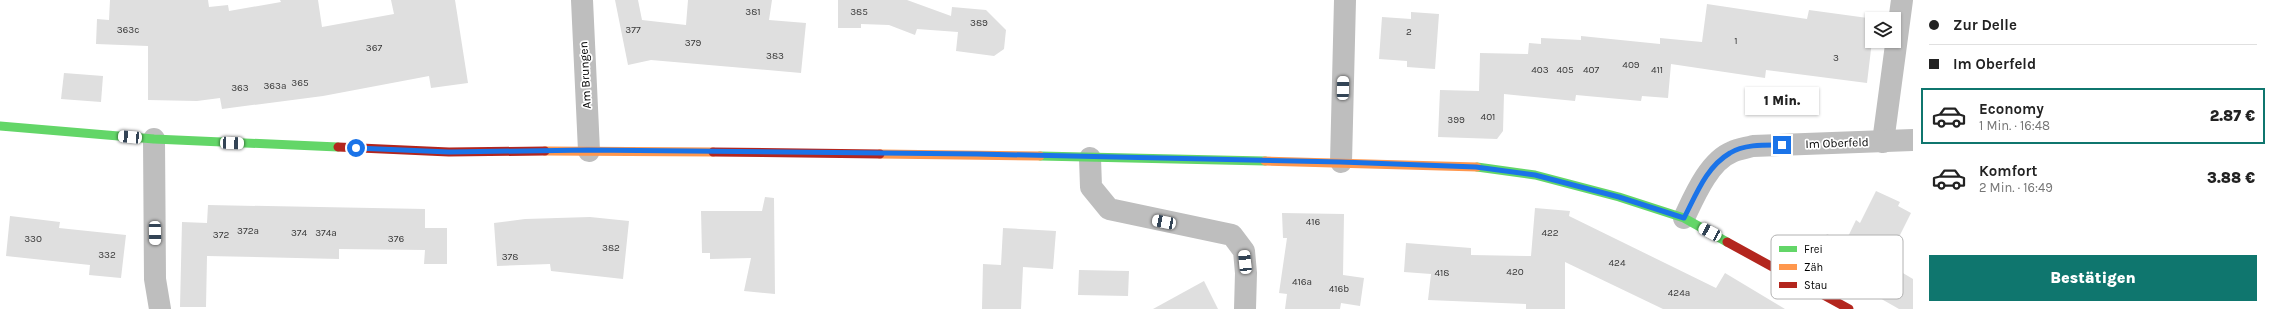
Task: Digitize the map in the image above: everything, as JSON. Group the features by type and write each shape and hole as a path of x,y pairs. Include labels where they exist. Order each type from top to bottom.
{"main road":[{"path":"0,126 154,139 449,152 588,150 1341,162 1476,167 1535,175 1619,197 1684,218 1771,266"},
{"path":"1831,299 1849,309"}],"street":[{"name":"Am Brungen","path":"582,0 588,150"},
{"path":"1341,162 1345,0"},
{"name":"Im Oberfeld","path":"1883,142 1902,0"},
{"path":"154,139 155,279 160,309"},
{"name":"Im Oberfeld","path":"1684,218 1698,189 1712,168 1730,152 1753,146 1913,140"},
{"path":"1090,158 1091,187 1109,209 1232,234 1244,251 1246,273 1245,309"}],"building":[{"path":"110,0 208,0 209,7 228,5 229,11 281,2 280,0 318,0 322,27 394,14 391,0 455,0 468,83 431,88 429,76 323,96 222,109 220,98 197,101 148,100 148,46 96,44 97,19 109,20"},
{"path":"615,0 638,0 642,20 686,25 688,0 772,0 769,20 806,23 801,73 651,60 628,65"},
{"path":"838,0 907,0 951,16 952,7 986,10 1006,30 1004,49 994,56 956,51 958,32 917,29 915,35 889,25 861,24 861,28 838,28"},
{"path":"1707,4 1807,19 1809,10 1865,18 1865,48 1871,48 1867,83 1766,70 1765,78 1671,64 1668,98 1642,96 1641,101 1576,95 1575,101 1504,94 1503,131 1497,139 1438,137 1440,90 1479,91 1480,53 1528,54 1529,43 1541,44 1541,38 1581,40 1581,36 1660,44 1660,38 1702,42"},
{"path":"1411,12 1439,14 1435,69 1407,67 1407,61 1379,59 1382,17 1411,19"},
{"path":"64,73 103,76 101,102 61,99"},
{"path":"1876,191 1900,202 1898,206 1911,213 1900,235 1849,235 1856,220 1860,223"},
{"path":"765,197 774,198 775,294 744,291 751,258 710,259 710,253 702,253 701,211 762,211"},
{"path":"208,205 425,209 425,228 447,228 447,264 424,264 425,250 339,249 339,259 207,256 206,307 180,307 182,222 207,223"},
{"path":"1535,208 1570,211 1569,216 1716,288 1725,273 1785,309 1663,309 1565,262 1565,309 1526,309 1526,304 1428,300 1431,274 1404,272 1406,243 1471,248 1471,255 1531,256"},
{"path":"1282,213 1344,214 1343,275 1364,278 1360,306 1341,303 1340,309 1285,309 1287,294 1279,293 1287,238 1283,238"},
{"path":"10,216 60,222 59,228 126,235 121,278 89,275 90,265 6,256"},
{"path":"590,217 629,221 623,279 551,271 550,264 497,266 494,223 525,219"},
{"path":"1003,228 1056,231 1053,269 1023,267 1021,309 982,309 983,264 1001,265"},
{"path":"1079,270 1129,271 1128,296 1078,295"},
{"path":"1903,273 1913,279 1913,309 1899,309 1881,299 1903,299"},
{"path":"1204,281 1218,309 1153,309"}],"traffic: fast":[{"path":"0,126 154,139 338,147"},
{"path":"1040,156 1265,161"},
{"path":"1477,167 1535,175 1619,197 1684,218 1727,242"}],"traffic: slow":[{"path":"545,151 713,152"},
{"path":"880,154 1040,156"},
{"path":"1265,161 1477,167"}],"traffic: jam":[{"path":"338,147 449,152 545,151"},
{"path":"713,152 880,154"},
{"path":"1727,242 1771,266"},
{"path":"1831,299 1849,309"}],"route":[{"path":"356,148 449,152 588,150 977,154 1055,157 1341,162 1476,167 1535,175 1619,197 1684,218 1698,189 1712,168 1730,152 1753,146 1782,145"}]}
